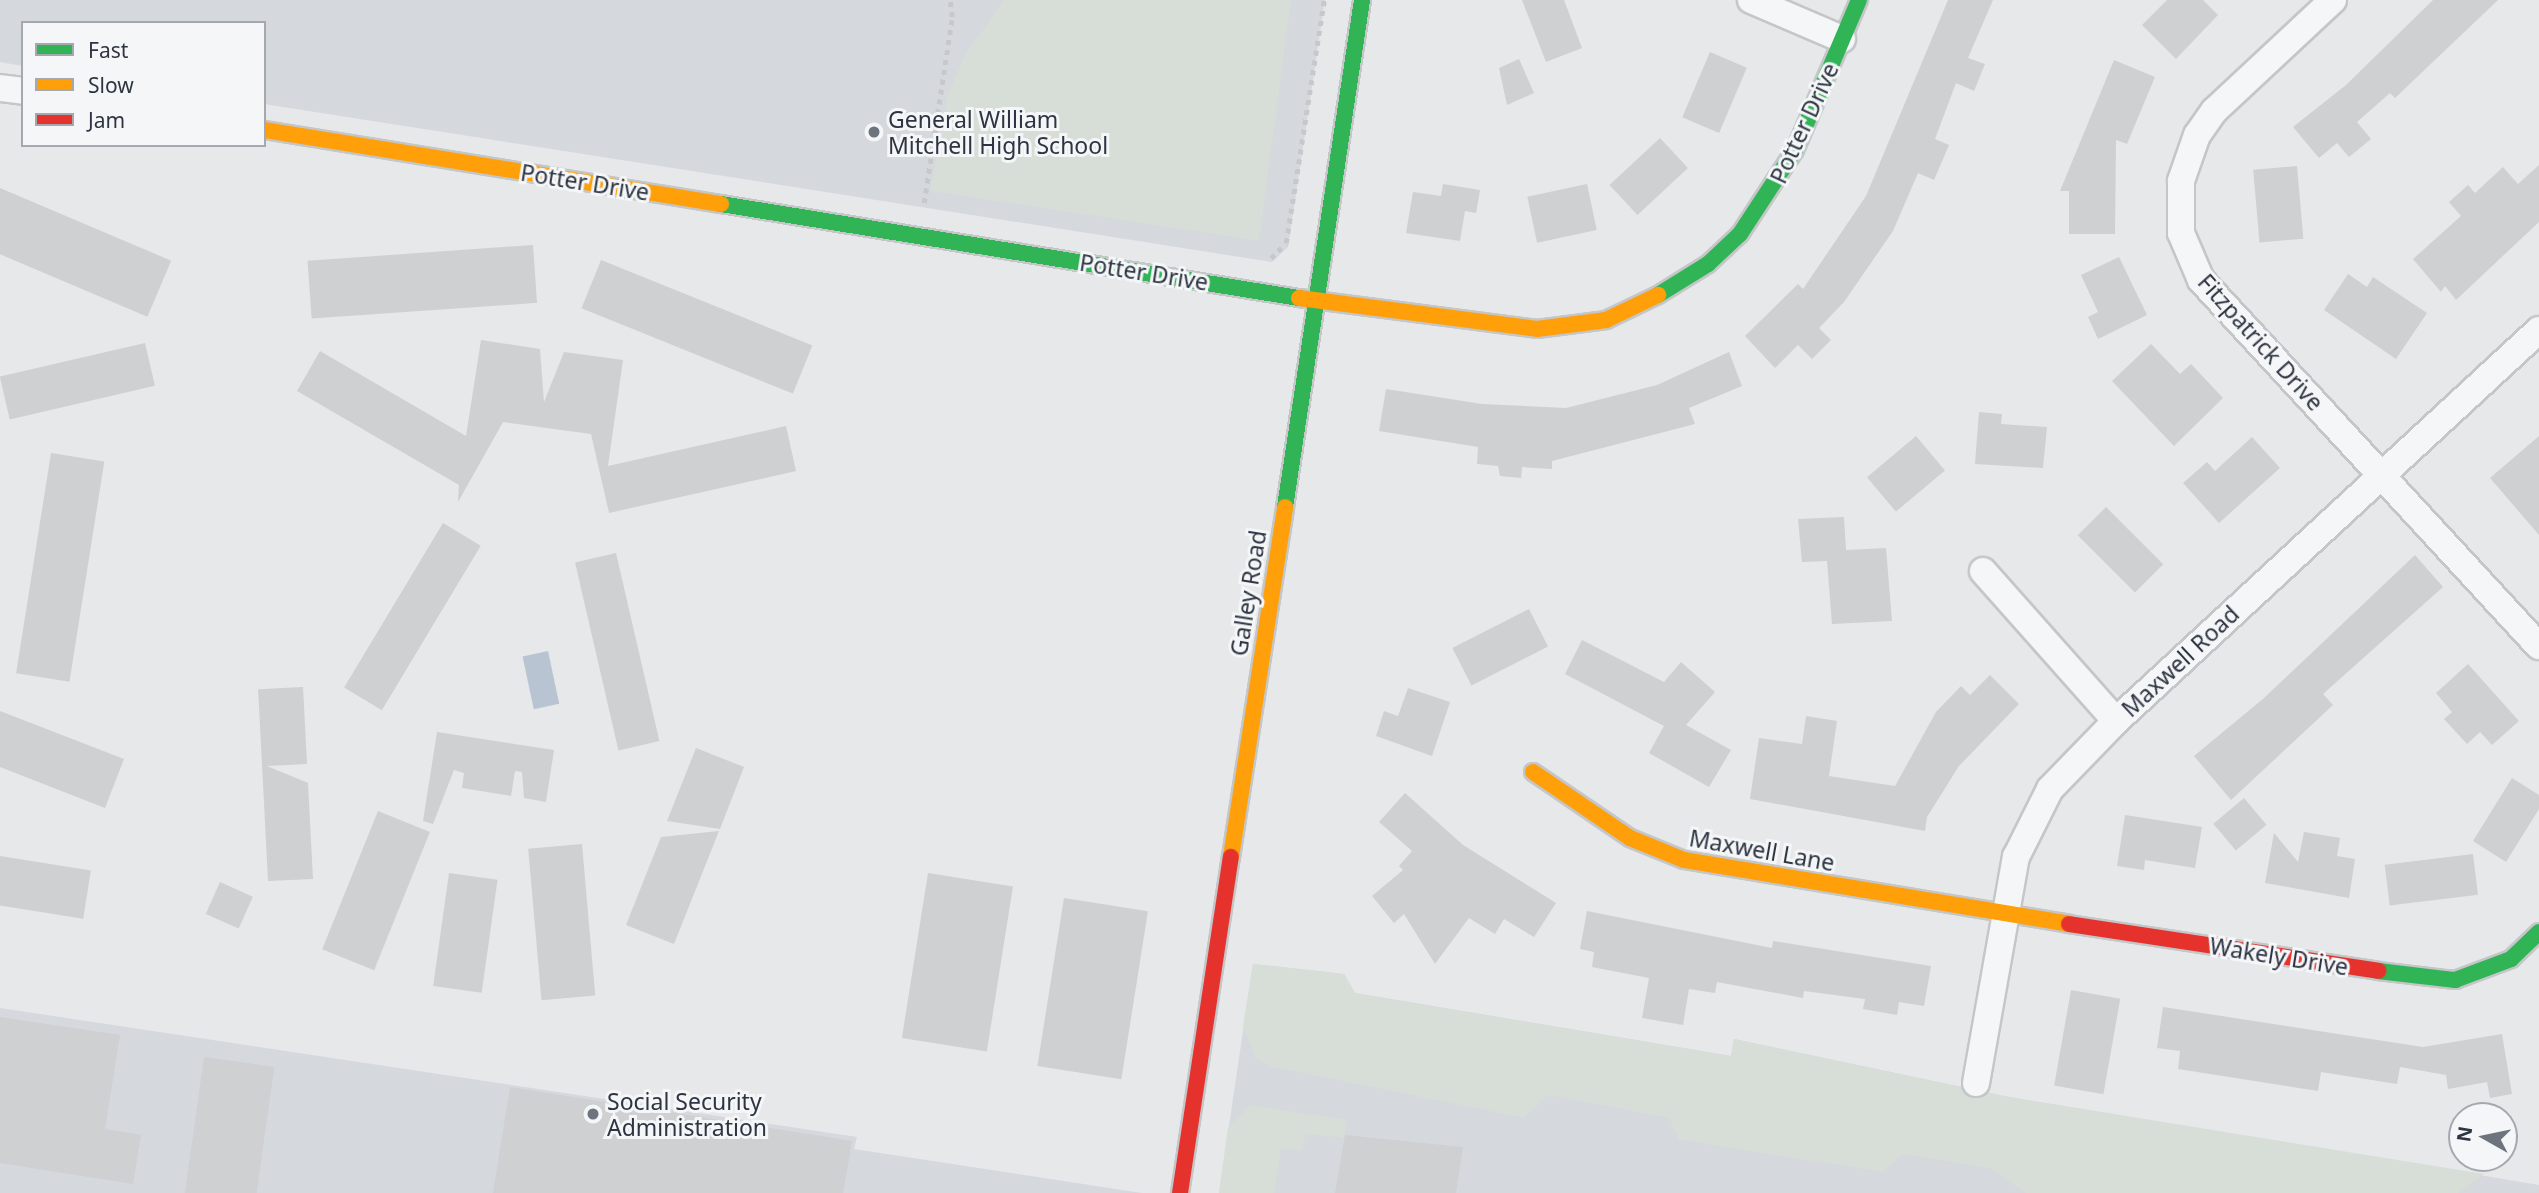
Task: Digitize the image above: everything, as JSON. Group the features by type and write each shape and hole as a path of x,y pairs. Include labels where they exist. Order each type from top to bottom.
{"street":[{"name":"Galley Road","path":"1180,1193 1362,0"},
{"path":"1751,0 1842,38"},
{"name":"Potter Drive","path":"266,130 1316,300 1507,328 1575,325 1636,309 1708,264 1740,234 1795,150 1859,0"},
{"name":"Fitzpatrick Drive","path":"2333,0 2214,111 2197,135 2181,181 2181,233 2201,280 2382,475"},
{"path":"0,88 21,91"},
{"name":"Maxwell Road","path":"1976,1083 2016,857 2036,808 2064,771 2116,721 2539,330"},
{"path":"2382,475 2539,646"},
{"path":"1983,571 2116,721"},
{"name":"Maxwell Lane","path":"1533,772 1630,838 1684,860 2006,914"},
{"name":"Wakely Drive","path":"2006,914 2424,978 2455,979 2484,972 2511,959 2539,932"}],"path":[{"path":"923,206 952,17 950,0"},
{"path":"1272,258 1286,243 1324,0"}],"shaded area":[{"name":"General William Mitchell High School","path":"0,0 1325,0 1288,247 1272,262 266,104 266,21 21,21 21,66 0,62"},
{"path":"1004,0 1291,0 1259,241 930,191 948,95 965,55"},
{"path":"1253,964 1344,974 1355,993 1731,1056 1734,1039 2009,1097 2539,1185 2539,1193 1219,1193"},
{"path":"1253,964 1344,974 1355,993 1731,1056 1734,1039 2009,1097 2448,1168 2448,1172 2484,1174 2459,1193 2025,1193 1993,1169 1903,1154 1883,1172 1679,1140 1669,1118 1548,1095 1524,1118 1273,1067 1255,1058 1243,1026"},
{"path":"0,1008 857,1137 854,1149 1142,1193 0,1193"},
{"path":"1251,1105 1347,1120 1344,1138 1306,1134 1302,1151 1281,1149 1274,1193 1219,1193 1228,1128"}],"water":[{"path":"548,651 559,704 534,709 523,656"}],"building":[{"path":"1522,0 1564,0 1582,48 1546,62"},
{"path":"1948,0 1993,0 1968,58 1985,64 1974,91 1956,83 1935,139 1949,145 1934,180 1918,173 1893,231 1844,302 1819,328 1831,340 1812,359 1798,345 1775,368 1745,336 1798,284 1803,289 1866,196"},
{"path":"2167,0 2203,0 2218,15 2176,59 2142,25"},
{"path":"2433,0 2498,0 2395,98 2390,93 2357,122 2371,139 2349,157 2337,143 2319,158 2293,127 2346,85"},
{"path":"1710,52 1747,68 1719,133 1682,117"},
{"path":"1519,59 1534,93 1507,105 1499,68"},
{"path":"2114,60 2155,77 2127,144 2116,140 2115,234 2069,234 2069,191 2060,191"},
{"path":"1660,138 1688,168 1637,215 1610,185"},
{"path":"2539,165 2539,222 2456,300 2445,286 2441,292 2413,259 2461,216 2449,202 2468,185 2475,193 2503,167 2518,184"},
{"path":"2297,166 2303,239 2260,243 2253,170"},
{"path":"1443,184 1480,190 1476,213 1465,211 1460,241 1406,233 1413,192 1441,196"},
{"path":"1587,184 1597,230 1537,243 1527,197"},
{"path":"0,188 171,261 147,317 0,254"},
{"path":"533,245 537,303 312,319 308,261"},
{"path":"2119,257 2147,315 2098,339 2088,317 2098,312 2081,275"},
{"path":"601,260 812,345 793,394 582,308"},
{"path":"2348,274 2367,287 2373,277 2427,313 2396,359 2324,310"},
{"path":"481,340 540,349 544,402 564,352 623,360 608,466 786,426 796,471 609,513 591,434 503,422 458,502 459,485 297,391 320,351 466,436"},
{"path":"145,343 155,386 10,419 0,376"},
{"path":"2151,344 2180,374 2191,364 2223,398 2174,446 2112,381"},
{"path":"1729,352 1742,386 1689,408 1695,424 1552,461 1552,469 1522,467 1521,478 1500,476 1498,466 1477,464 1478,447 1379,431 1386,389 1482,404 1566,408 1657,385"},
{"path":"1979,412 2002,414 2001,424 2047,427 2043,468 1975,464"},
{"path":"1916,436 1945,470 1896,512 1867,477"},
{"path":"2539,436 2539,535 2490,478"},
{"path":"2252,437 2280,468 2219,523 2183,483 2207,462 2215,471"},
{"path":"51,453 104,461 69,682 16,673"},
{"path":"2106,507 2163,564 2135,593 2078,535"},
{"path":"1844,517 1846,550 1886,548 1892,621 1832,624 1827,561 1802,562 1798,519"},
{"path":"443,523 481,546 382,710 344,688"},
{"path":"616,553 659,741 618,751 575,562"},
{"path":"2415,555 2443,587 2323,694 2333,705 2231,800 2194,756 2264,698"},
{"path":"1529,609 1548,646 1471,685 1452,648"},
{"path":"1582,640 1664,682 1681,662 1715,692 1686,725 1731,750 1709,787 1649,753 1664,726 1565,674"},
{"path":"2468,664 2519,721 2492,745 2480,732 2467,744 2444,719 2452,712 2436,693"},
{"path":"1990,675 2019,704 1959,766 1927,817 1925,831 1750,799 1759,738 1802,744 1806,716 1837,721 1829,776 1895,786 1936,712 1961,686 1970,695"},
{"path":"303,687 307,764 262,766 258,689"},
{"path":"1408,688 1450,702 1432,756 1376,736 1384,711 1398,716"},
{"path":"0,711 124,759 105,808 0,767"},
{"path":"437,732 554,750 546,802 524,798 522,772 515,771 511,796 462,788 464,773 454,770 433,824 423,821"},
{"path":"696,748 744,767 720,829 667,821"},
{"path":"262,764 308,783 313,879 268,881"},
{"path":"2512,778 2539,795 2539,809 2506,862 2473,841"},
{"path":"1405,793 1463,845 1556,903 1534,937 1504,919 1495,934 1469,918 1435,964 1404,914 1394,923 1372,896 1403,870 1399,866 1412,851 1379,822"},
{"path":"2244,798 2266,825 2236,851 2213,824"},
{"path":"378,811 430,832 374,970 322,949"},
{"path":"2125,815 2202,827 2195,868 2145,860 2144,870 2117,866"},
{"path":"719,831 674,944 626,925 661,837"},
{"path":"2304,832 2340,838 2337,856 2355,859 2349,898 2265,883 2274,833 2298,862"},
{"path":"582,844 595,995 541,1000 528,849"},
{"path":"2473,854 2478,895 2390,906 2385,865"},
{"path":"0,856 91,870 83,919 0,906"},
{"path":"449,873 498,880 482,993 433,986"},
{"path":"928,873 1013,886 987,1051 902,1038"},
{"path":"220,882 253,897 239,929 206,914"},
{"path":"1064,898 1148,911 1121,1079 1037,1066"},
{"path":"1587,911 1772,948 1773,941 1931,966 1924,1006 1899,1002 1897,1015 1863,1009 1865,999 1804,991 1803,998 1717,982 1715,993 1689,989 1683,1025 1642,1018 1649,978 1592,967 1594,952 1580,949"},
{"path":"2071,990 2120,999 2103,1094 2054,1086"},
{"path":"2163,1007 2423,1047 2502,1034 2512,1094 2490,1098 2487,1082 2448,1089 2446,1075 2400,1067 2397,1084 2321,1072 2318,1091 2178,1069 2180,1051 2157,1048"},
{"path":"0,1017 120,1035 105,1129 141,1135 133,1184 0,1163"},
{"path":"204,1057 274,1067 257,1193 185,1193"},
{"name":"Social Security Administration","path":"510,1087 852,1141 843,1193 493,1193"},
{"path":"1345,1135 1463,1147 1456,1193 1335,1193"}],"traffic: fast":[{"path":"1285,507 1362,0"},
{"path":"1658,295 1708,264 1740,234 1795,150 1859,0"},
{"path":"721,204 1299,298"},
{"path":"2378,971 2455,980 2511,959 2539,932"}],"traffic: slow":[{"path":"266,130 721,204"},
{"path":"1299,298 1537,329 1606,320 1658,295"},
{"path":"1231,857 1285,507"},
{"path":"1533,772 1630,838 1684,860 2069,924"}],"traffic: jam":[{"path":"1180,1193 1231,857"},
{"path":"2069,924 2378,971"}],"place":[{"name":"General William Mitchell High School","path":"874,132"},
{"name":"Social Security Administration","path":"593,1114"}]}
